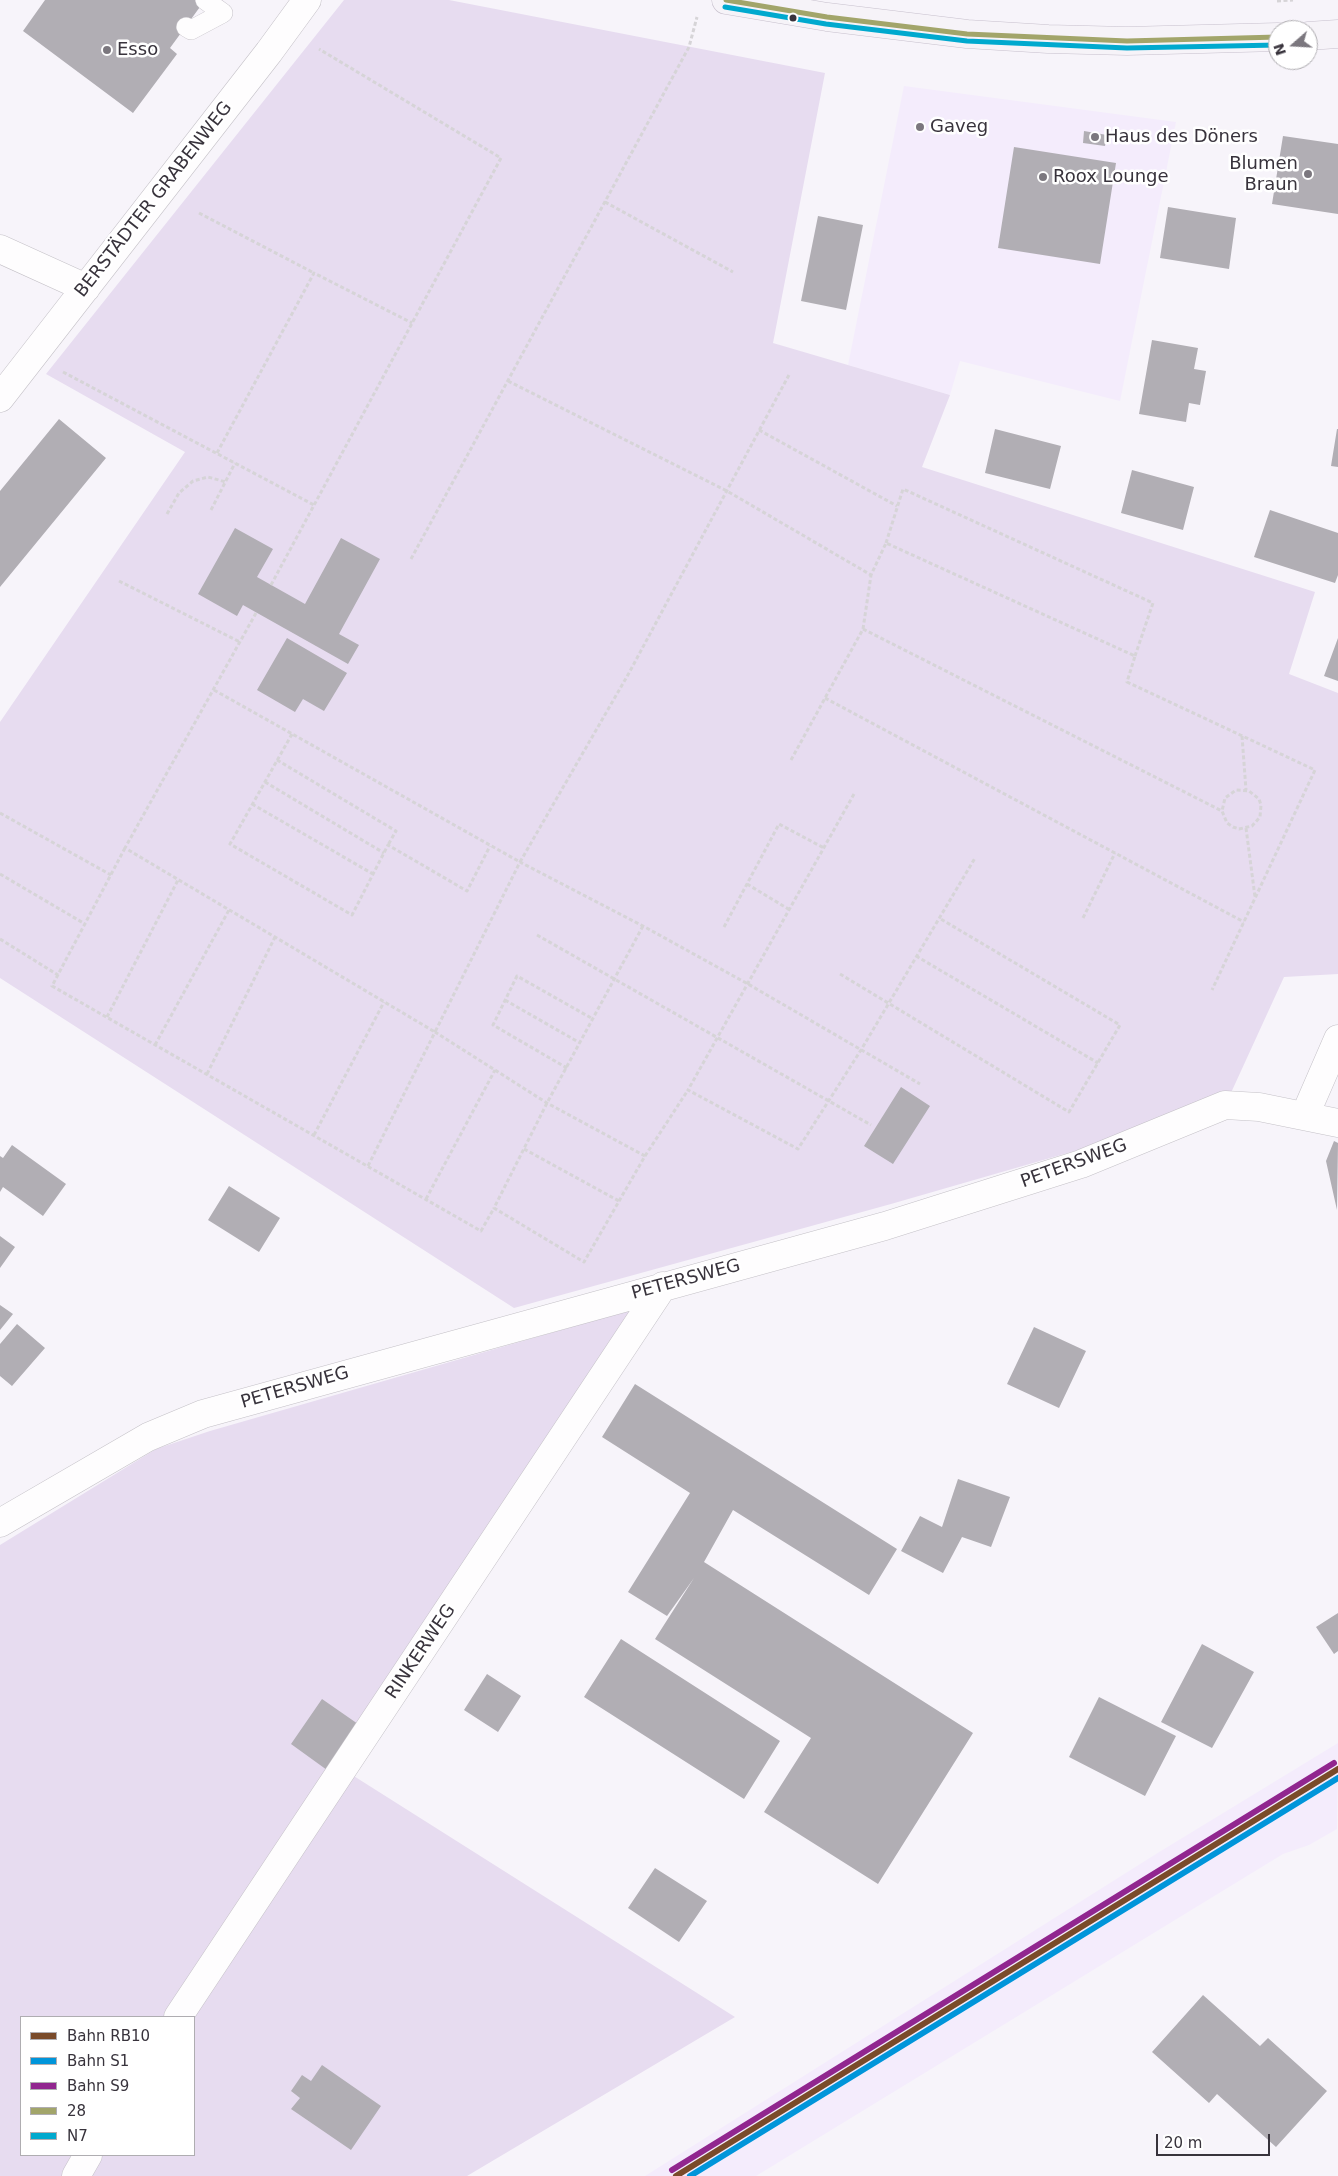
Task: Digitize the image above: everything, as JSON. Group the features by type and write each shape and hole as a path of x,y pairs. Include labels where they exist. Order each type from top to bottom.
{"main road":[{"path":"726,0 827,17 966,34 1048,40 1127,41 1268,37"},
{"path":"1318,35 1338,34"}],"street":[{"name":"BERSTÄDTER GRABENWEG","path":"0,398 270,52 307,0"},
{"path":"0,249 86,288"},
{"path":"1305,1115 1338,1039"},
{"name":"PETERSWEG","path":"0,1523 148,1437 203,1414 885,1226 1081,1164 1224,1105 1259,1107 1338,1123"},
{"name":"RINKERWEG","path":"179,2016 663,1286"},
{"path":"76,2176 87,2156"}],"lane":[{"path":"205,0 224,6"},
{"path":"186,27 191,30 224,6"}],"path":[{"path":"411,559 689,47 697,15"},
{"path":"271,585 501,158 319,49"},
{"path":"605,202 733,272"},
{"path":"200,212 412,323"},
{"path":"217,453 314,273"},
{"path":"33,355 314,505"},
{"path":"368,1166 520,862 629,673 790,373"},
{"path":"508,381 727,491 871,575"},
{"path":"759,430 898,506"},
{"path":"211,510 235,463"},
{"path":"167,514 179,493 193,481 208,477 226,482"},
{"path":"791,760 863,629 871,575 886,543 903,489 1153,603 1127,682 1315,770 1212,990"},
{"path":"886,543 1135,656"},
{"path":"119,581 240,642"},
{"path":"256,613 125,848 52,986 481,1231 643,926"},
{"path":"863,629 1222,811"},
{"path":"214,690 490,846 643,926 748,984 920,1084"},
{"path":"825,698 1244,922"},
{"path":"277,760 396,831 352,915 230,844 252,804 265,782 277,760 292,734"},
{"path":"1242,736 1246,790"},
{"path":"265,782 384,853"},
{"path":"1246,790 1258,799 1261,811 1256,822 1246,828 1233,827 1227,823 1222,811 1226,798 1230,793 1246,790"},
{"path":"494,1208 584,1262 645,1156 688,1090 718,1038 854,794"},
{"path":"252,804 372,874"},
{"path":"0,813 111,875"},
{"path":"724,927 780,824 824,848"},
{"path":"1246,828 1255,898"},
{"path":"388,845 467,891 490,846"},
{"path":"125,848 435,1032 548,1103 645,1156"},
{"path":"1083,918 1115,853"},
{"path":"688,1090 798,1149 861,1050 975,858"},
{"path":"0,874 85,924"},
{"path":"107,1017 178,880"},
{"path":"748,884 790,910"},
{"path":"155,1045 229,910"},
{"path":"840,974 1070,1112 1120,1025 939,918"},
{"path":"537,935 870,1125"},
{"path":"207,1074 275,937"},
{"path":"0,939 58,975"},
{"path":"916,956 1098,1063"},
{"path":"567,1068 493,1025 517,976 593,1019"},
{"path":"505,1000 580,1043"},
{"path":"314,1135 384,1002"},
{"path":"426,1199 495,1070"},
{"path":"524,1150 619,1201"}],"shaded area":[{"path":"344,0 449,0 825,73 773,343 950,395 922,467 1315,592 1289,674 1338,693 1338,974 1284,977 1230,1095 1078,1150 891,1204 514,1308 0,978 0,722 185,452 46,374"},
{"path":"904,86 1176,122 1120,401 960,361 950,395 848,365"},
{"path":"634,1309 349,1773 735,2017 467,2176 0,2176 0,1545 156,1449 210,1431"},
{"path":"1338,1743 1337,1829 1309,1845 1283,1854 756,2176 645,2176 1156,1854"}],"building":[{"path":"45,0 205,0 170,48 177,54 133,113 23,31"},
{"path":"1084,131 1107,135 1105,146 1083,143"},
{"name":"Blumen Braun","path":"1283,136 1338,144 1338,214 1272,204"},
{"path":"1014,147 1116,163 1100,264 998,248"},
{"path":"1168,207 1236,218 1229,269 1160,258"},
{"path":"818,216 863,225 846,310 801,301"},
{"path":"1152,340 1198,348 1194,369 1206,371 1200,405 1189,403 1186,422 1139,414"},
{"path":"59,419 106,458 0,587 0,491"},
{"path":"995,429 1061,446 1050,489 985,473"},
{"path":"1338,429 1338,467 1331,466"},
{"path":"1132,470 1194,487 1183,530 1121,513"},
{"path":"1270,510 1338,533 1338,575 1335,583 1254,557"},
{"path":"235,528 273,549 257,577 305,604 341,538 380,559 339,634 359,645 348,664 243,605 237,616 198,594"},
{"path":"287,638 347,673 324,711 303,699 295,712 257,690"},
{"path":"1338,638 1338,681 1324,676"},
{"path":"901,1087 930,1106 893,1164 864,1146"},
{"path":"1334,1141 1338,1143 1337,1210 1326,1161"},
{"path":"12,1145 66,1184 43,1216 3,1187 0,1192 0,1156 3,1158"},
{"path":"229,1186 280,1218 259,1252 208,1220"},
{"path":"0,1236 15,1247 0,1268"},
{"path":"0,1305 13,1314 0,1330"},
{"path":"17,1324 45,1348 12,1386 0,1376 0,1344"},
{"path":"1034,1327 1086,1351 1059,1408 1007,1384"},
{"path":"635,1384 897,1549 869,1595 733,1510 704,1562 973,1733 878,1884 764,1812 811,1738 655,1639 694,1578 667,1616 628,1592 690,1493 602,1437"},
{"path":"958,1479 1010,1497 991,1547 962,1537 943,1573 901,1551 920,1516 942,1527"},
{"path":"1338,1613 1338,1651 1334,1654 1316,1627"},
{"path":"621,1639 780,1741 744,1799 584,1697"},
{"path":"1202,1644 1254,1672 1212,1748 1161,1722"},
{"path":"487,1674 521,1696 498,1732 464,1710"},
{"path":"1099,1697 1176,1736 1145,1796 1069,1757"},
{"path":"322,1699 358,1724 327,1770 291,1744"},
{"path":"655,1868 707,1901 679,1942 628,1908"},
{"path":"1203,1995 1260,2046 1268,2038 1327,2091 1276,2147 1217,2094 1209,2103 1152,2052"},
{"path":"322,2065 381,2106 351,2150 291,2109 300,2098 291,2091 302,2075 311,2081"}],"rail line":[{"name":"S9","path":"672,2170 1334,1763"},
{"name":"RB10","path":"676,2176 1338,1769"},
{"name":"S1","path":"690,2176 1338,1778"}],"transit line":[{"name":"28","path":"726,0 827,17 967,34 1127,41 1268,37"},
{"name":"N7","path":"725,7 826,24 967,41 1127,48 1268,45"}],"place":[{"name":"Esso","path":"107,50"},
{"name":"Gaveg","path":"920,127"},
{"name":"Haus des Döners","path":"1095,137"},
{"name":"Blumen Braun","path":"1308,174"},
{"name":"Roox Lounge","path":"1043,177"}]}
